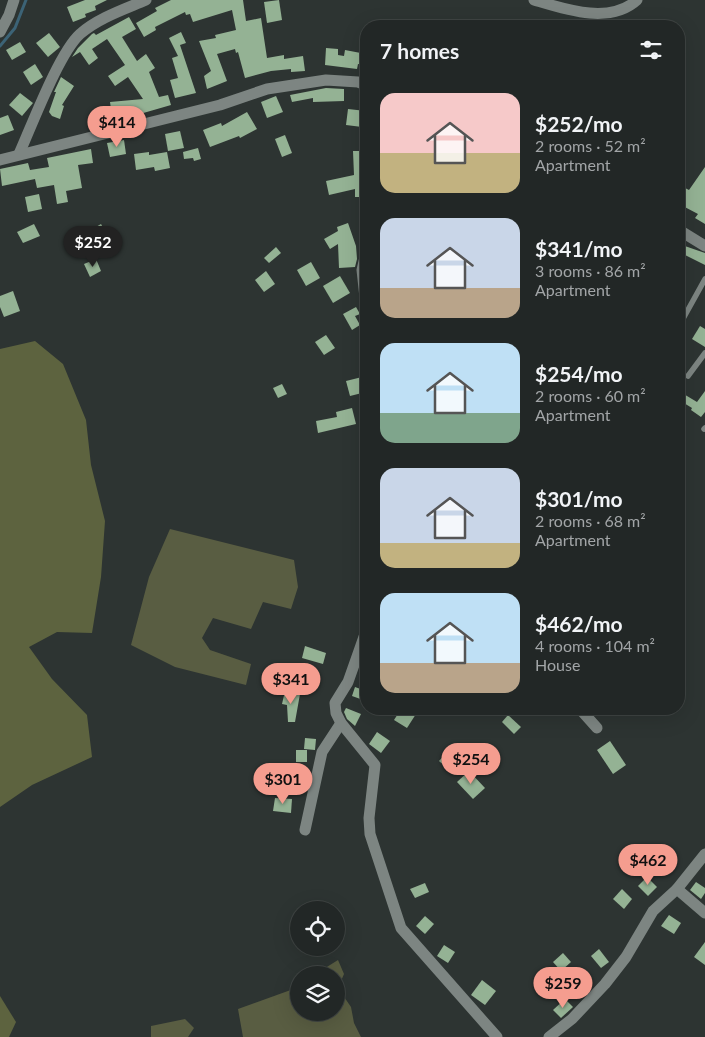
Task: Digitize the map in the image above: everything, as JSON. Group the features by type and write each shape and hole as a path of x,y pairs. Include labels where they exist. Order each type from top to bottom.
{"street":[{"path":"0,32 14,0"},
{"path":"19,154 66,53 80,34 100,21 146,0"},
{"path":"534,0 588,12 606,13 628,7 637,0"},
{"path":"0,160 185,114 267,89 326,80 360,83"},
{"path":"685,234 705,246"},
{"path":"360,648 348,682 335,703 336,713 341,723 375,765 369,818 370,834 401,928 497,1037"},
{"path":"586,715 598,728"},
{"path":"305,830 322,752 341,723"},
{"path":"549,1037 572,1019 605,984 626,957 653,911 677,889 705,854"},
{"path":"677,889 705,913"}],"lane":[{"path":"685,315 705,279"},
{"path":"688,376 705,353"}],"green space":[{"path":"35,341 63,364 86,420 91,465 105,521 101,577 92,633 57,632 29,647 52,679 87,715 92,757 32,785 0,807 0,349"},
{"path":"170,529 294,560 298,587 291,609 263,602 251,629 213,618 202,638 210,650 251,664 246,685 175,667 131,645 149,577"},
{"path":"338,960 341,966 328,966"},
{"path":"290,990 290,1021 345,1021 345,998 351,1007 354,1023 361,1037 243,1037 238,1009"},
{"path":"0,996 16,1022 9,1037 0,1037"},
{"path":"185,1019 194,1028 188,1037 151,1037 151,1026"}],"building":[{"path":"85,0 107,0 95,6 96,10 85,14 86,17 73,22 67,7"},
{"path":"171,0 243,0 246,21 261,18 267,58 284,55 284,59 303,56 305,71 291,72 291,69 271,71 245,78 238,52 236,53 235,49 217,54 227,81 207,89 204,76 211,71 199,41 216,38 215,35 236,30 232,10 193,22 190,14 186,15 185,12 155,27 156,30 144,37 136,23 157,11 155,8"},
{"path":"279,0 282,20 267,23 264,2"},
{"path":"129,17 136,29 122,37 137,61 146,54 155,68 149,72 159,97 168,95 171,105 133,116 133,114 96,117 97,108 111,109 110,102 143,99 128,77 115,86 108,76 125,65 107,39 92,49 98,58 89,65 80,52 72,57 92,34 96,35"},
{"path":"181,32 186,43 180,45 196,93 175,98 170,80 178,78 172,58 178,56 169,38"},
{"path":"49,33 60,47 48,57 36,43"},
{"path":"20,42 26,52 12,60 6,50"},
{"path":"326,48 338,49 338,55 344,56 345,50 360,53 360,64 358,64 357,69 325,65"},
{"path":"35,64 43,77 31,85 23,72"},
{"path":"61,77 74,86 62,105 64,106 60,119 52,116 49,112 56,92 54,92"},
{"path":"326,88 344,89 344,101 313,102 313,98 292,102 290,95"},
{"path":"20,93 33,103 22,116 9,105"},
{"path":"276,96 283,112 267,118 261,102"},
{"path":"348,109 360,110 360,127 346,125"},
{"path":"247,112 257,129 240,138 239,136 210,147 203,130 221,123 222,126"},
{"path":"8,115 14,130 0,135 0,118"},
{"path":"180,131 184,148 168,151 165,134"},
{"path":"285,135 292,153 282,157 275,139"},
{"path":"124,140 126,154 110,157 107,143"},
{"path":"198,148 201,159 194,161 193,158 184,159 183,152"},
{"path":"91,149 93,163 78,165 82,188 66,191 68,202 57,204 54,185 37,188 35,179 2,186 0,169 28,163 30,170 49,167 47,158"},
{"path":"353,151 360,151 360,197 355,197 355,189 329,195 326,181 354,175"},
{"path":"149,152 149,155 167,152 170,168 155,171 154,167 136,170 134,154"},
{"path":"705,167 705,224 695,218 698,214 685,207 685,188 689,190"},
{"path":"39,194 42,209 28,212 25,197"},
{"path":"348,223 356,246 357,259 355,267 339,268 338,244 330,249 324,239 338,231 337,227"},
{"path":"34,224 40,236 23,243 17,232"},
{"path":"101,224 107,235 88,245 82,235"},
{"path":"685,246 705,253 705,265 685,255"},
{"path":"276,247 281,253 269,263 264,258"},
{"path":"96,259 101,271 90,277 84,264"},
{"path":"311,262 320,278 306,286 297,270"},
{"path":"266,271 275,284 264,292 255,280"},
{"path":"340,276 350,293 333,303 323,286"},
{"path":"13,291 20,311 4,317 0,307 0,296"},
{"path":"356,307 360,314 355,316 360,325 352,330 343,314"},
{"path":"700,326 705,329 705,347 692,339"},
{"path":"326,335 335,348 324,355 315,342"},
{"path":"360,378 360,394 350,396 346,381"},
{"path":"282,384 287,394 278,398 273,388"},
{"path":"705,391 705,412 701,417 685,404 685,395 697,402"},
{"path":"352,408 356,424 318,433 316,421 337,417 336,412"},
{"path":"305,646 326,653 323,664 302,658"},
{"path":"355,687 360,689 360,699 352,696"},
{"path":"285,691 300,694 295,722 288,722 287,705 282,704"},
{"path":"346,708 360,714 355,726 347,719 344,712"},
{"path":"397,715 415,715 407,728 394,720"},
{"path":"508,715 521,727 514,734 502,722"},
{"path":"377,732 390,741 381,753 369,744"},
{"path":"305,738 316,739 315,750 304,749"},
{"path":"610,741 626,765 613,774 597,750"},
{"path":"296,750 307,750 307,762 296,762"},
{"path":"449,750 456,757 447,768 439,761"},
{"path":"469,771 485,788 473,799 457,782"},
{"path":"275,798 292,799 291,813 273,811"},
{"path":"647,877 657,887 648,896 638,886"},
{"path":"696,882 705,888 705,893 701,899 690,890"},
{"path":"425,883 429,892 415,898 410,889"},
{"path":"622,889 632,899 624,909 613,899"},
{"path":"669,915 681,923 674,934 661,926"},
{"path":"425,916 434,924 425,934 416,926"},
{"path":"705,942 705,965 694,957"},
{"path":"444,945 455,952 448,963 437,956"},
{"path":"599,949 609,962 601,968 591,956"},
{"path":"563,953 571,962 561,971 553,962"},
{"path":"580,978 590,986 583,994 574,986"},
{"path":"482,980 496,991 485,1005 471,995"},
{"path":"565,999 573,1007 561,1018 553,1010"}],"waterway":[{"path":"0,46 15,28 26,0"}]}
